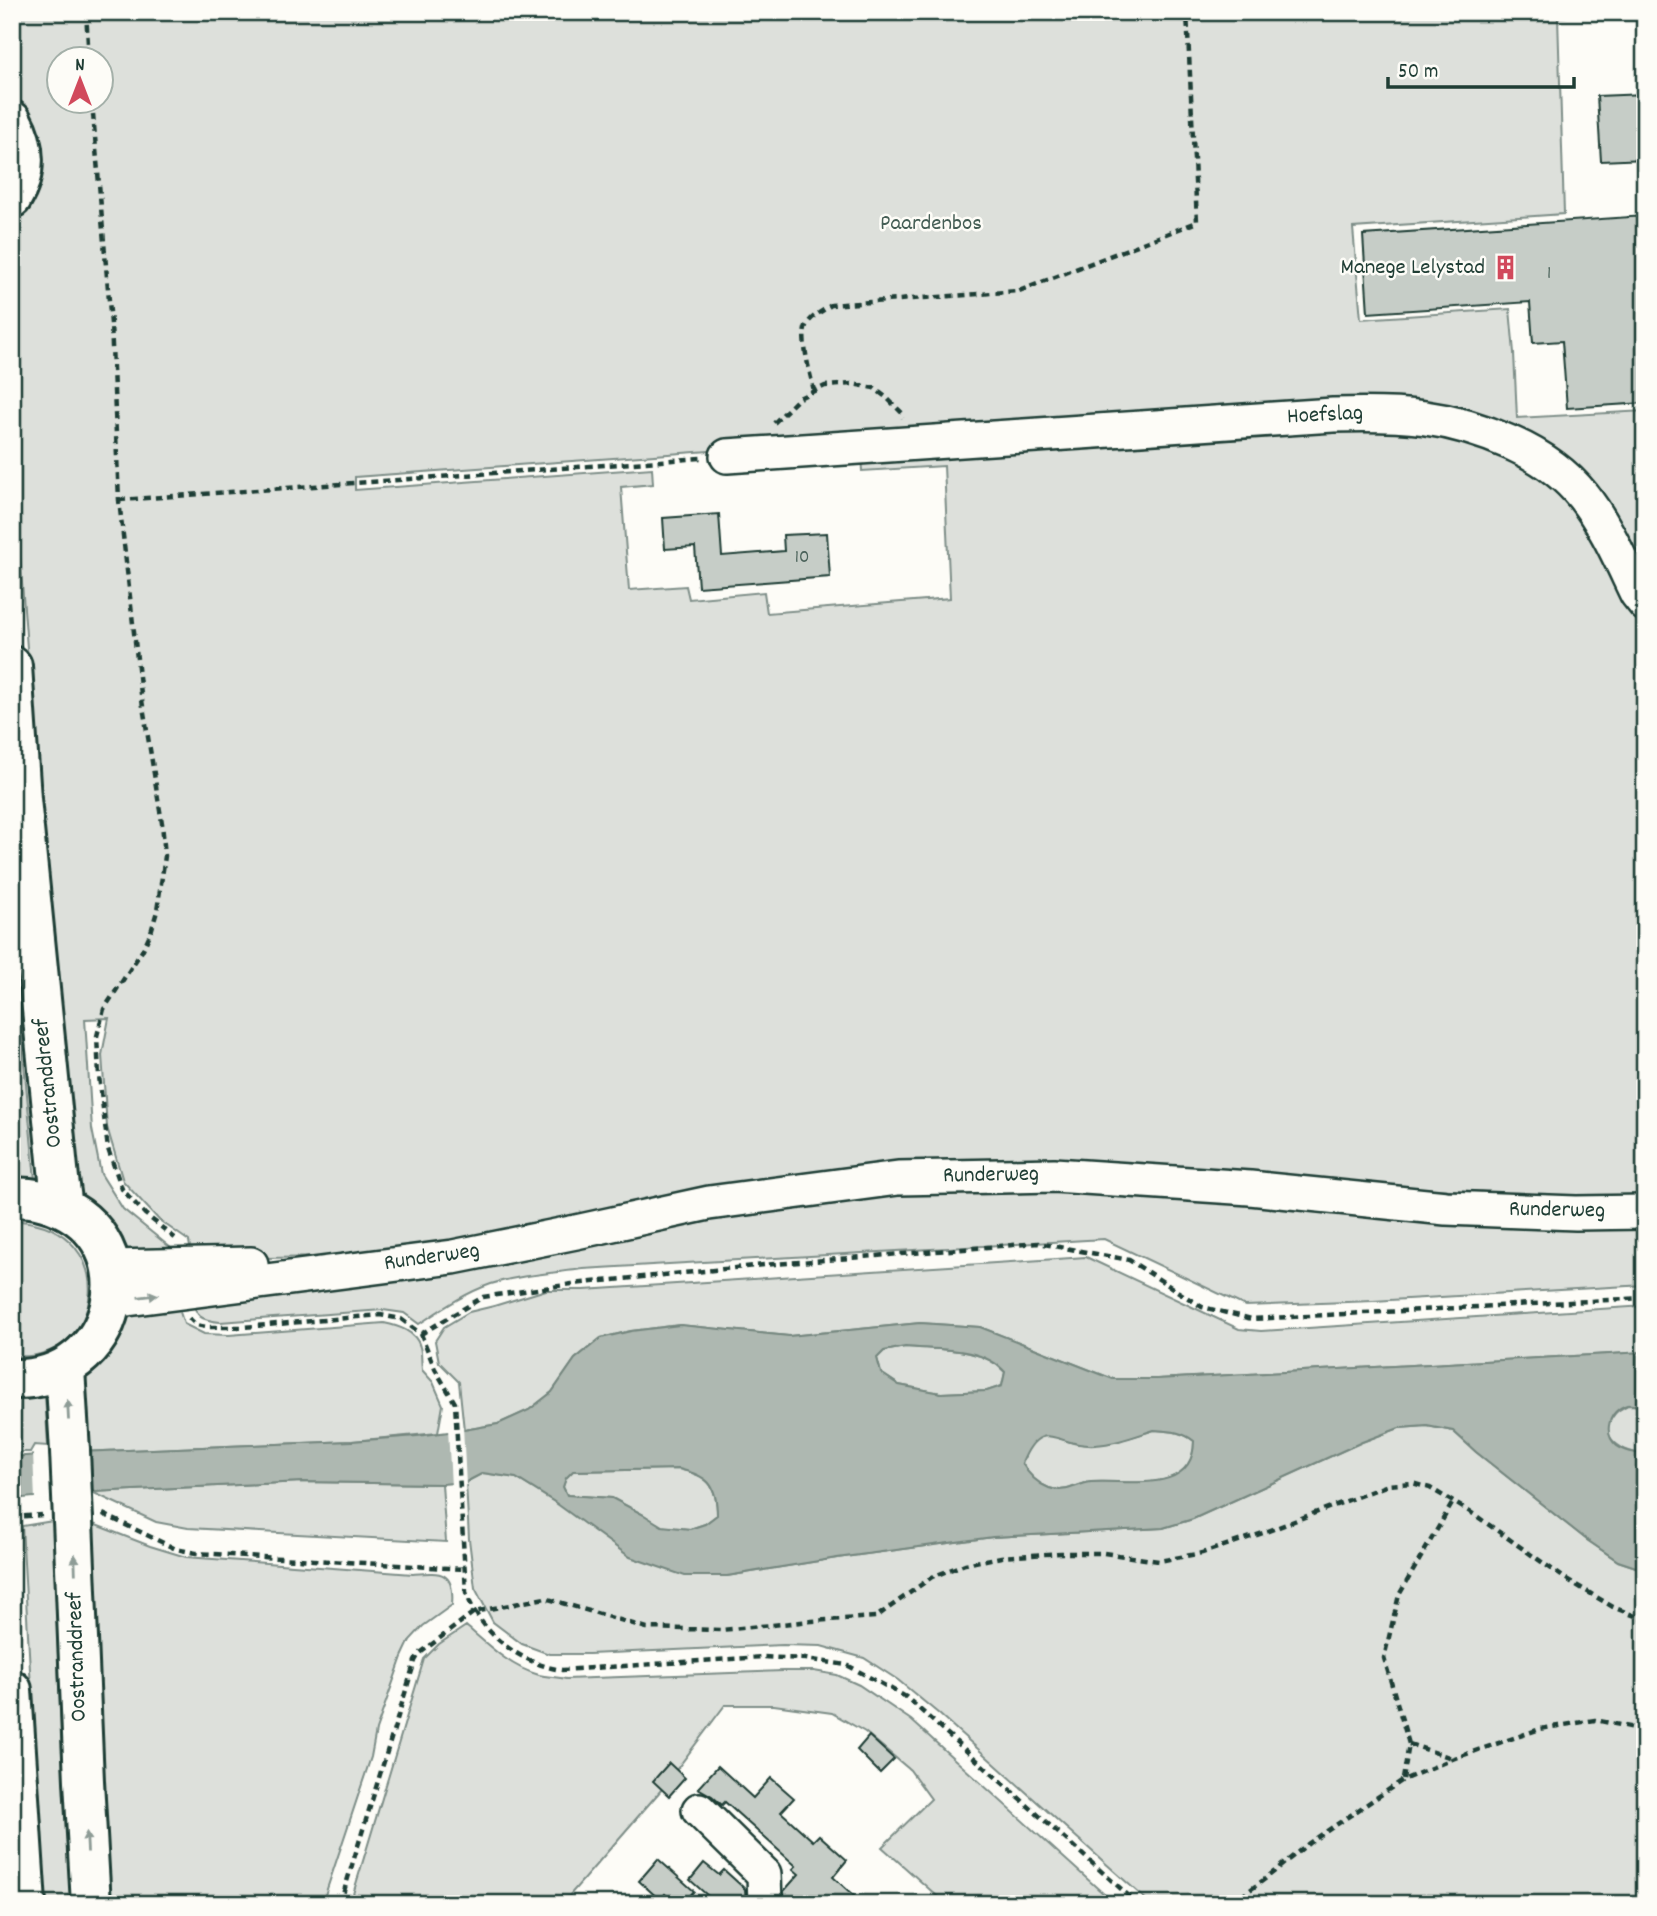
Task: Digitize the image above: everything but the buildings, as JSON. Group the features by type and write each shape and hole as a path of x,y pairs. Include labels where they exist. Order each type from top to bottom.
{"main road":[{"path":"12,121 24,154 20,183 12,198"},
{"name":"Oostranddreef","path":"12,666 21,799 63,1207"},
{"path":"12,1198 43,1199 77,1216 98,1238 106,1252 111,1284 106,1322 97,1340 83,1356 47,1376 26,1380 12,1379"},
{"name":"Oostranddreef","path":"65,1368 91,1904"},
{"path":"12,1690 26,1904"}],"street":[{"name":"Hoefslag","path":"727,456 1333,415 1412,415 1439,419 1493,435 1529,451 1560,472 1583,495 1601,521 1637,594 1645,604"},
{"name":"Runderweg","path":"111,1284 183,1278 285,1280 453,1257 709,1203 898,1178 1054,1175 1250,1188 1446,1209 1645,1212"},
{"path":"699,1810 764,1874 765,1904"}],"path":[{"path":"86,12 88,46"},
{"path":"814,391 804,328 811,319 831,305 1019,292 1197,222 1187,12"},
{"path":"94,116 111,324 119,500 141,694 165,856 151,932 142,951 104,1009 97,1036 99,1076 108,1149 122,1189 145,1214 176,1240 180,1247 187,1314 196,1325 206,1327 244,1327 380,1315 401,1319 421,1334 435,1369 454,1403 466,1591 474,1612 487,1628 516,1653 535,1664 562,1670 762,1657 806,1659 847,1665 906,1697 1138,1904"},
{"path":"766,454 770,427 799,398 825,386 853,384 874,388 887,398 902,413 909,434 920,444"},
{"path":"119,500 727,456"},
{"path":"421,1334 483,1297 572,1284 747,1266 1038,1243 1129,1260 1202,1307 1252,1319 1645,1298"},
{"path":"340,1904 415,1661 426,1647 474,1612 545,1598 647,1628 721,1630 876,1617 932,1577 965,1564 1001,1557 1061,1553 1104,1553 1159,1561 1202,1553 1263,1533 1388,1485 1412,1483 1430,1488 1475,1515 1563,1577 1613,1607 1645,1620"},
{"path":"1403,1780 1409,1744 1384,1658 1399,1595 1453,1502"},
{"path":"12,1517 108,1516 176,1549 196,1553 464,1569"},
{"path":"1231,1904 1309,1843 1403,1780 1452,1759 1540,1729 1595,1720 1645,1730"},
{"path":"1409,1744 1452,1759"}],"green space":[{"name":"Paardenbos","path":"12,12 1610,12 1558,17 1564,214 1353,228 1361,319 1510,309 1517,418 1645,411 1645,1196 1539,1195 1092,1167 543,1229 333,1257 192,1259 189,1241 159,1220 123,1181 107,1127 102,1055 109,1018 85,1019 92,1129 101,1174 123,1209 171,1248 173,1259 135,1257 121,1246 95,1208 74,1193 12,453","holes":["723,450 861,455 862,471 944,466 950,598 767,613 764,592 689,599 686,586 629,590 621,487 653,484 652,468 355,490 355,477"]},
{"path":"12,863 23,1052 35,1180 12,1179"},
{"path":"1014,1188 1645,1226 1645,1285 1245,1306 1104,1239 548,1273 491,1284 454,1302 419,1324 404,1313 383,1310 220,1322 200,1316 192,1298 827,1201"},
{"path":"20,1221 52,1229 74,1247 87,1269 90,1294 83,1319 68,1339 44,1353 12,1356 12,1222"},
{"path":"1086,1257 1239,1329 1261,1331 1645,1306 1645,1352 1157,1379 1113,1379 980,1327 920,1323 789,1336 680,1325 601,1338 575,1359 552,1392 529,1410 498,1424 464,1430 459,1382 439,1362 435,1341 444,1327 469,1312 546,1290 584,1290"},
{"path":"178,1299 184,1324 204,1334 229,1335 384,1323 406,1330 418,1341 422,1370 433,1382 443,1405 438,1433 352,1441 79,1452 81,1379 108,1354 132,1314 145,1307"},
{"path":"905,1347 972,1353 1005,1372 1002,1386 987,1391 941,1393 899,1385 881,1373 877,1358 884,1351"},
{"path":"45,1394 48,1446 34,1445 30,1452 20,1452 18,1397"},
{"path":"1628,1405 1645,1406 1645,1454 1629,1451 1610,1437 1609,1423 1617,1412"},
{"path":"1427,1426 1453,1431 1587,1540 1618,1561 1645,1570 1645,1904 1151,1904 939,1714 898,1680 864,1658 821,1646 783,1645 549,1654 522,1644 493,1622 475,1588 466,1482 483,1473 516,1478 553,1501 727,1576 993,1537 1163,1528 1193,1519 1362,1442 1399,1428"},
{"path":"1154,1430 1180,1433 1194,1441 1191,1459 1183,1471 1171,1478 1139,1482 1091,1482 1055,1490 1036,1481 1021,1463 1031,1445 1046,1436 1073,1443 1097,1444"},
{"path":"679,1469 704,1478 713,1489 717,1504 717,1515 705,1524 690,1529 662,1527 612,1498 567,1495 563,1487 566,1478 573,1471"},
{"path":"302,1482 442,1484 446,1542 188,1528 156,1522 92,1492"},
{"path":"83,1520 186,1557 413,1574 431,1573 448,1579 452,1605 423,1626 410,1640 402,1657 376,1730 371,1757 322,1904 108,1904"},
{"path":"53,1521 61,1736 71,1904 43,1904 22,1526"},
{"path":"466,1626 518,1667 539,1675 566,1679 783,1671 814,1671 837,1675 859,1685 911,1720 1115,1904 946,1904 882,1847 931,1799 910,1770 865,1732 832,1713 774,1705 725,1705 662,1789 562,1904 350,1904 424,1659 439,1644"}],"shaded area":[{"path":"920,1323 980,1327 1113,1379 1157,1379 1645,1352 1645,1406 1629,1405 1621,1408 1612,1417 1609,1429 1612,1441 1617,1446 1630,1452 1645,1454 1645,1570 1618,1561 1587,1540 1453,1431 1427,1426 1399,1428 1362,1442 1193,1519 1163,1528 993,1537 727,1576 685,1576 630,1557 553,1501 516,1478 483,1473 466,1482 442,1484 302,1482 92,1492 12,1499 12,1457 352,1441 464,1430 498,1424 529,1410 552,1392 575,1359 601,1338 680,1325 789,1336","holes":["905,1347 972,1353 1005,1372 1002,1386 987,1391 941,1393 899,1385 881,1373 877,1358 884,1351","1154,1430 1175,1432 1194,1441 1191,1458 1183,1470 1156,1481 1091,1482 1055,1490 1040,1484 1022,1463 1029,1448 1044,1437 1082,1445 1117,1441","679,1469 689,1472 704,1478 713,1489 717,1515 705,1524 690,1529 662,1526 612,1498 567,1495 563,1487 566,1478 573,1471"]}],"pier":[{"path":"463,1426 466,1485 451,1487 448,1428"},
{"path":"81,1450 83,1496 35,1500 33,1453"},
{"path":"12,1454 19,1454 22,1502 12,1503"}],"place":[{"name":"Manege Lelystad","path":"1505,268"}]}
